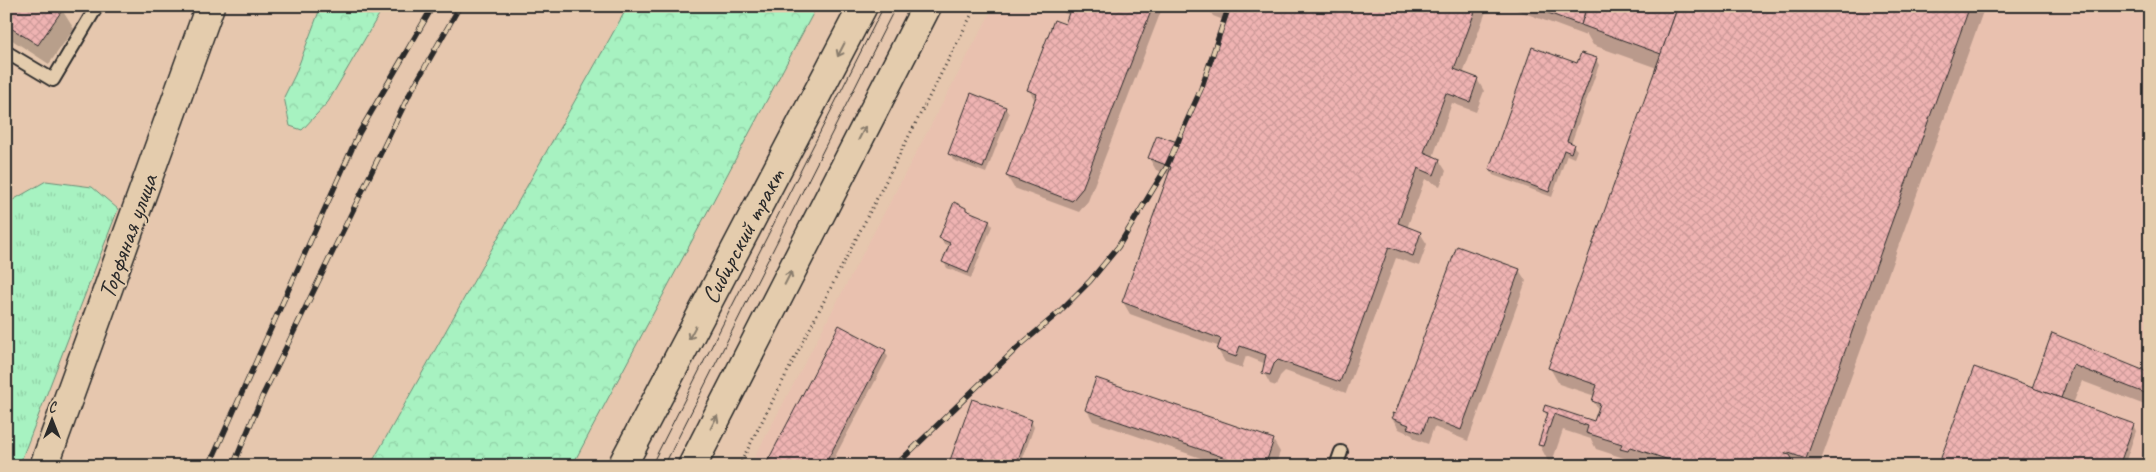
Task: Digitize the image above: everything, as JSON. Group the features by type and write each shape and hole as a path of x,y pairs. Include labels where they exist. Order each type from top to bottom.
{"main road":[{"name":"Торфяная улица","path":"44,466 210,6"},
{"name":"Сибирский тракт","path":"622,466 863,6"},
{"path":"692,466 927,6"}],"lane":[{"path":"6,52 54,80 97,6"},
{"path":"1336,466 1341,452"}],"path":[{"path":"739,466 976,6"}],"shaded area":[{"path":"994,6 2150,6 2150,466 750,466"}],"green space":[{"path":"321,6 384,6 328,102 302,130 290,126 284,97 295,75"},
{"path":"628,6 817,6 572,466 370,466"},
{"path":"46,181 92,187 118,209 19,466 6,466 6,204"}],"building":[{"path":"6,6 60,6 63,9 38,45 6,25"},
{"path":"1069,6 1153,6 1082,189 1072,201 1006,176 1037,94 1027,90 1054,20 1065,24 1071,7"},
{"path":"1210,6 1477,6 1454,69 1478,78 1470,102 1446,93 1424,152 1440,159 1434,175 1418,168 1398,223 1421,232 1413,256 1389,247 1340,382 1278,360 1274,364 1270,375 1262,373 1266,355 1240,346 1236,357 1217,350 1221,339 1122,302 1171,167 1148,158 1157,135 1180,143 1228,13"},
{"path":"1529,6 1587,6 1581,25"},
{"path":"1587,6 1678,6 1661,54 1581,25"},
{"path":"1678,6 1970,6 1806,459 1786,452 1785,454 1790,455 1796,466 1687,466 1630,447 1628,451 1620,449 1622,444 1586,433 1588,426 1554,414 1543,446 1538,445 1548,413 1543,411 1545,405 1594,421 1600,404 1592,401 1597,385 1548,368"},
{"path":"1532,47 1577,63 1581,53 1597,58 1567,141 1574,144 1571,153 1564,150 1549,192 1489,169"},
{"path":"971,93 1006,107 983,168 948,154"},
{"path":"954,202 966,208 966,210 990,220 968,273 942,262 950,243 939,238"},
{"path":"1457,246 1520,269 1461,430 1428,417 1422,433 1407,428 1409,425 1391,418 1392,413 1395,414"},
{"path":"839,325 886,350 824,466 765,466"},
{"path":"2052,333 2150,373 2150,395 2073,365 2061,398 2032,388"},
{"path":"1974,367 2134,424 2119,466 1938,466"},
{"path":"1096,378 1274,439 1265,466 1249,466 1085,410"},
{"path":"972,399 1032,420 1016,466 948,466"}],"tram line":[{"path":"651,466 884,6"},
{"path":"664,466 896,6"}],"railway":[{"path":"209,466 359,133 433,6"},
{"path":"233,466 262,397 409,95 460,6"},
{"path":"895,466 1017,348 1057,314 1090,281 1118,247 1166,168 1201,89 1229,6"}]}
